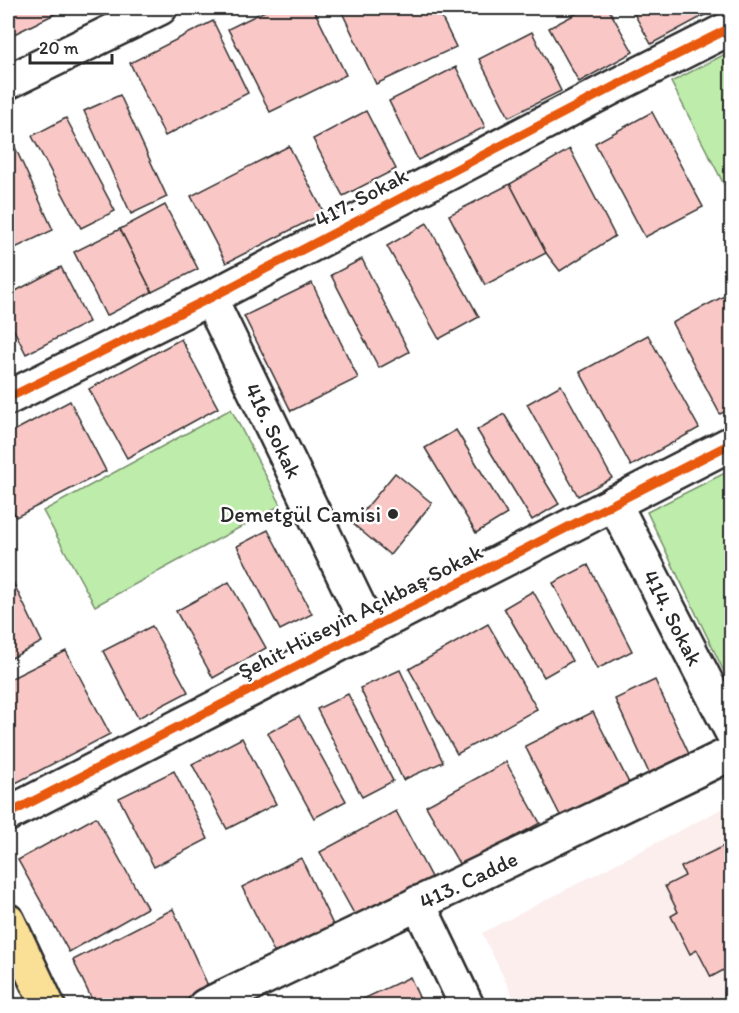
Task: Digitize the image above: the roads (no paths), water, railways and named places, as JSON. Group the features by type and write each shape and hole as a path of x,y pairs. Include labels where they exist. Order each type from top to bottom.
{"main road":[{"path":"8,921 48,1005"}],"street":[{"path":"8,82 160,8"},
{"name":"417. Sokak","path":"8,398 210,298 732,27"},
{"name":"416. Sokak","path":"210,298 369,628"},
{"name":"Şehit Hüseyin Açıkbaş Sokak","path":"8,814 732,443"},
{"name":"414. Sokak","path":"614,503 732,732"},
{"name":"413. Cadde","path":"205,1005 732,753"},
{"path":"418,903 467,1005"}],"place":[{"name":"Demetgül Camisi","path":"393,514"}]}
